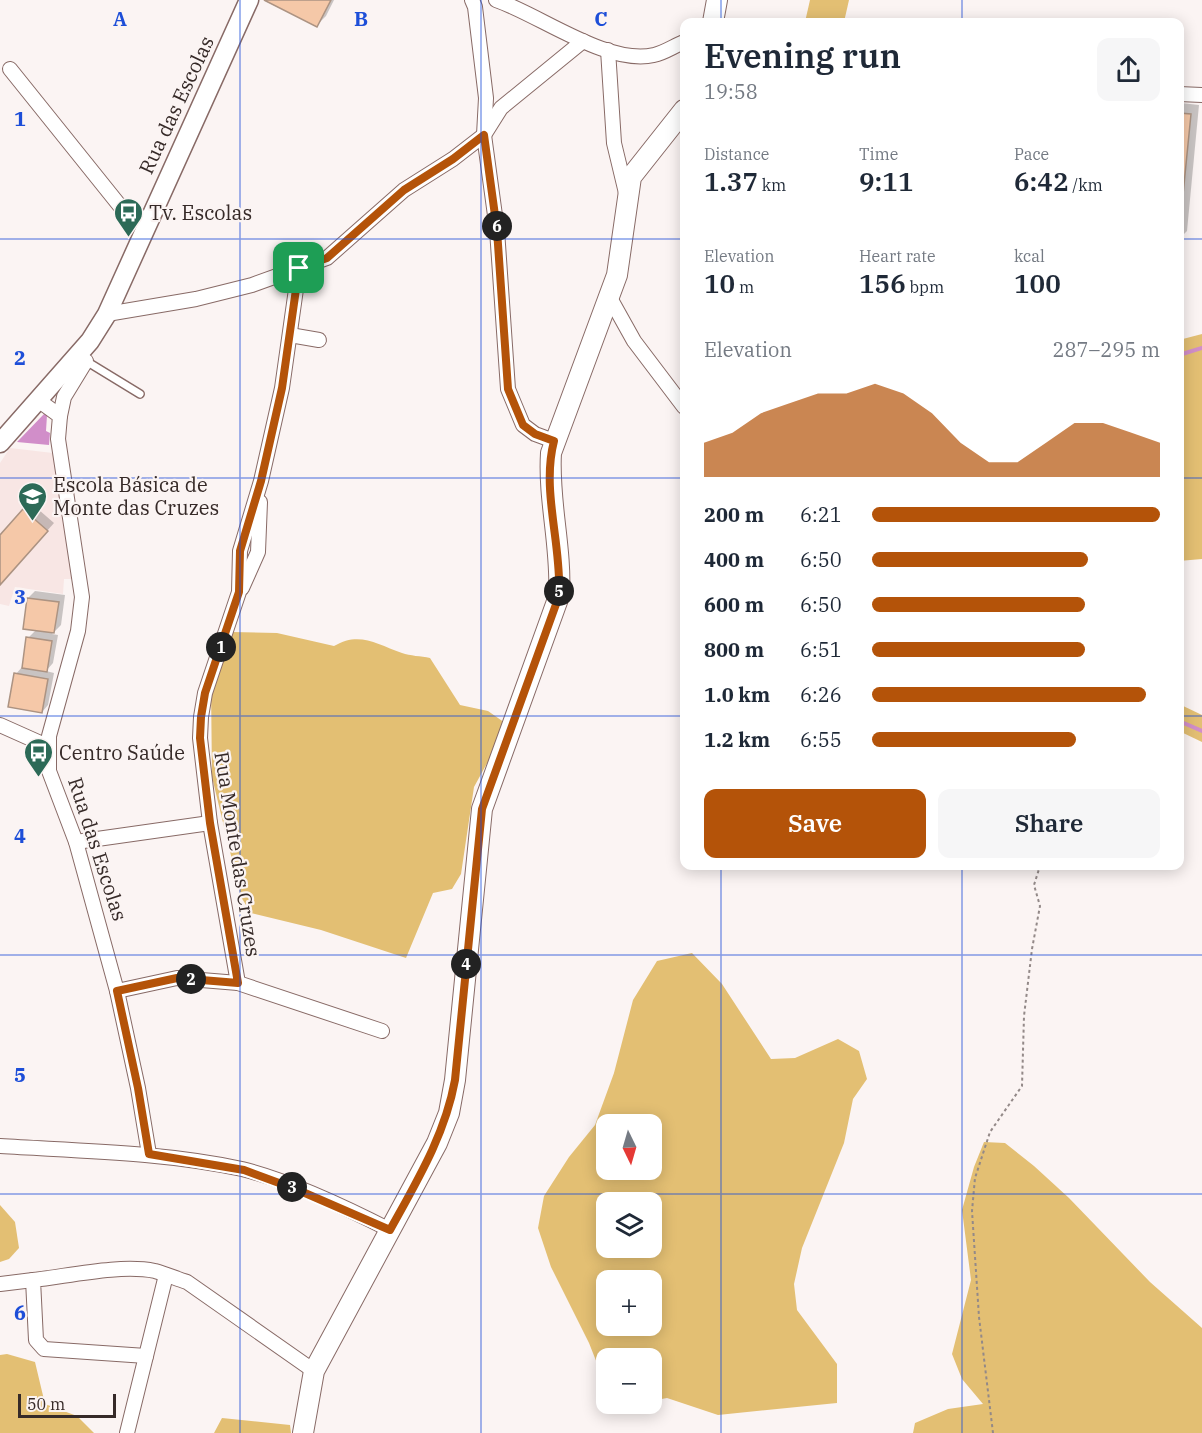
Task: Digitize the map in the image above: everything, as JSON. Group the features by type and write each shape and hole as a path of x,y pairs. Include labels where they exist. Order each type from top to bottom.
{"main road":[{"path":"714,18 717,0"},
{"path":"303,1433 314,1371 437,1143 449,1113 455,1080 482,809 559,596 560,579 550,484 554,441 617,275 627,195 635,171 680,115"}],"street":[{"name":"Rua das Escolas","path":"149,1154 138,1088 117,991 76,842 49,771 47,746 78,631 82,597 58,439 64,397 82,358 107,314 249,0"},
{"path":"472,0 486,98 484,135 497,230 508,389 523,425 535,434 554,441"},
{"path":"496,0 520,9 583,40 608,50 637,57 654,55 680,44"},
{"path":"107,314 196,299 252,285 327,258 404,190 453,159 484,135 501,108 583,40"},
{"path":"608,50 614,143 627,195"},
{"path":"10,69 120,206 148,221"},
{"path":"1184,94 1202,95"},
{"name":"Rua Monte das Cruzes","path":"238,983 210,823 200,738 201,717 205,693 239,592 240,551 261,481 282,388 299,268"},
{"path":"609,298 634,341 680,402"},
{"path":"290,335 319,340"},
{"name":"Rua das Escolas","path":"0,443 38,400 82,358"},
{"path":"38,400 60,416"},
{"path":"0,725 47,746"},
{"path":"76,842 210,823"},
{"path":"117,991 177,978 238,983 382,1031"},
{"path":"0,1146 149,1154 244,1170 298,1190 390,1230"},
{"path":"0,1284 118,1271 154,1271 187,1282 314,1371"},
{"path":"127,1433 166,1275"},
{"path":"33,1280 36,1340 44,1349 146,1356"}],"lane":[{"path":"82,358 140,394"}],"path":[{"path":"993,1433 979,1317 972,1211 975,1178 990,1132 1022,1086 1024,1016 1040,906 1034,885 1039,870"}],"shaded area":[{"path":"810,0 849,0 845,18 806,18"},
{"path":"1202,334 1202,559 1184,561 1184,339"},
{"path":"44,414 47,415 46,431 50,433 49,445 17,442"},
{"name":"Escola Básica de Monte das Cruzes","path":"10,448 53,453 72,579 64,579 63,594 15,587 9,606 0,604 0,463"},
{"path":"232,632 277,633 334,646 360,639 405,654 430,658 460,705 488,711 508,725 474,787 461,874 452,889 433,893 406,958 321,930 251,913 241,897 212,777 211,686"},
{"path":"1184,706 1202,715 1202,742 1184,733"},
{"path":"692,953 722,984 771,1059 795,1058 838,1039 859,1051 867,1079 853,1099 844,1143 802,1248 794,1284 797,1310 837,1364 837,1403 718,1415 667,1398 662,1399 662,1348 596,1348 596,1361 551,1267 538,1228 544,1196 569,1157 596,1122 596,1180 662,1180 662,1114 599,1114 614,1073 633,1000 657,961"},
{"path":"984,1142 1005,1143 1034,1166 1069,1198 1150,1282 1202,1328 1202,1433 913,1433 915,1423 948,1409 983,1404 962,1379 952,1354 971,1280 962,1210 974,1167"},
{"path":"0,1205 15,1222 19,1248 9,1259 0,1262"},
{"path":"7,1354 35,1362 45,1404 77,1416 94,1433 0,1433 0,1355"},
{"path":"222,1418 290,1425 291,1433 214,1433"}],"building":[{"path":"264,0 331,0 317,27"},
{"path":"1184,113 1191,114 1184,185"},
{"path":"23,509 48,531 0,585 0,535"},
{"path":"27,598 59,602 54,633 23,629"},
{"path":"26,637 52,641 47,672 22,668"},
{"path":"14,673 48,679 42,713 8,707"}],"waterway":[{"path":"1184,353 1202,348"},
{"path":"1184,723 1202,731"}],"place":[{"name":"Tv. Escolas","path":"128,238"},
{"name":"Escola Básica de Monte das Cruzes","path":"32,522"},
{"name":"Centro Saúde","path":"38,778"}],"route":[{"path":"484,135 497,230 508,355 508,389 523,425 535,434 554,441 551,453 550,484 560,579 559,596 482,809 477,838 455,1080 449,1113 437,1143 390,1230 298,1190 244,1170 149,1154 138,1088 117,991 177,978 212,979 238,983 235,954 210,823 200,738 201,717 205,693 239,592 240,551 261,481 282,388 299,268 327,258 366,221 404,190 453,159 484,135"}]}
